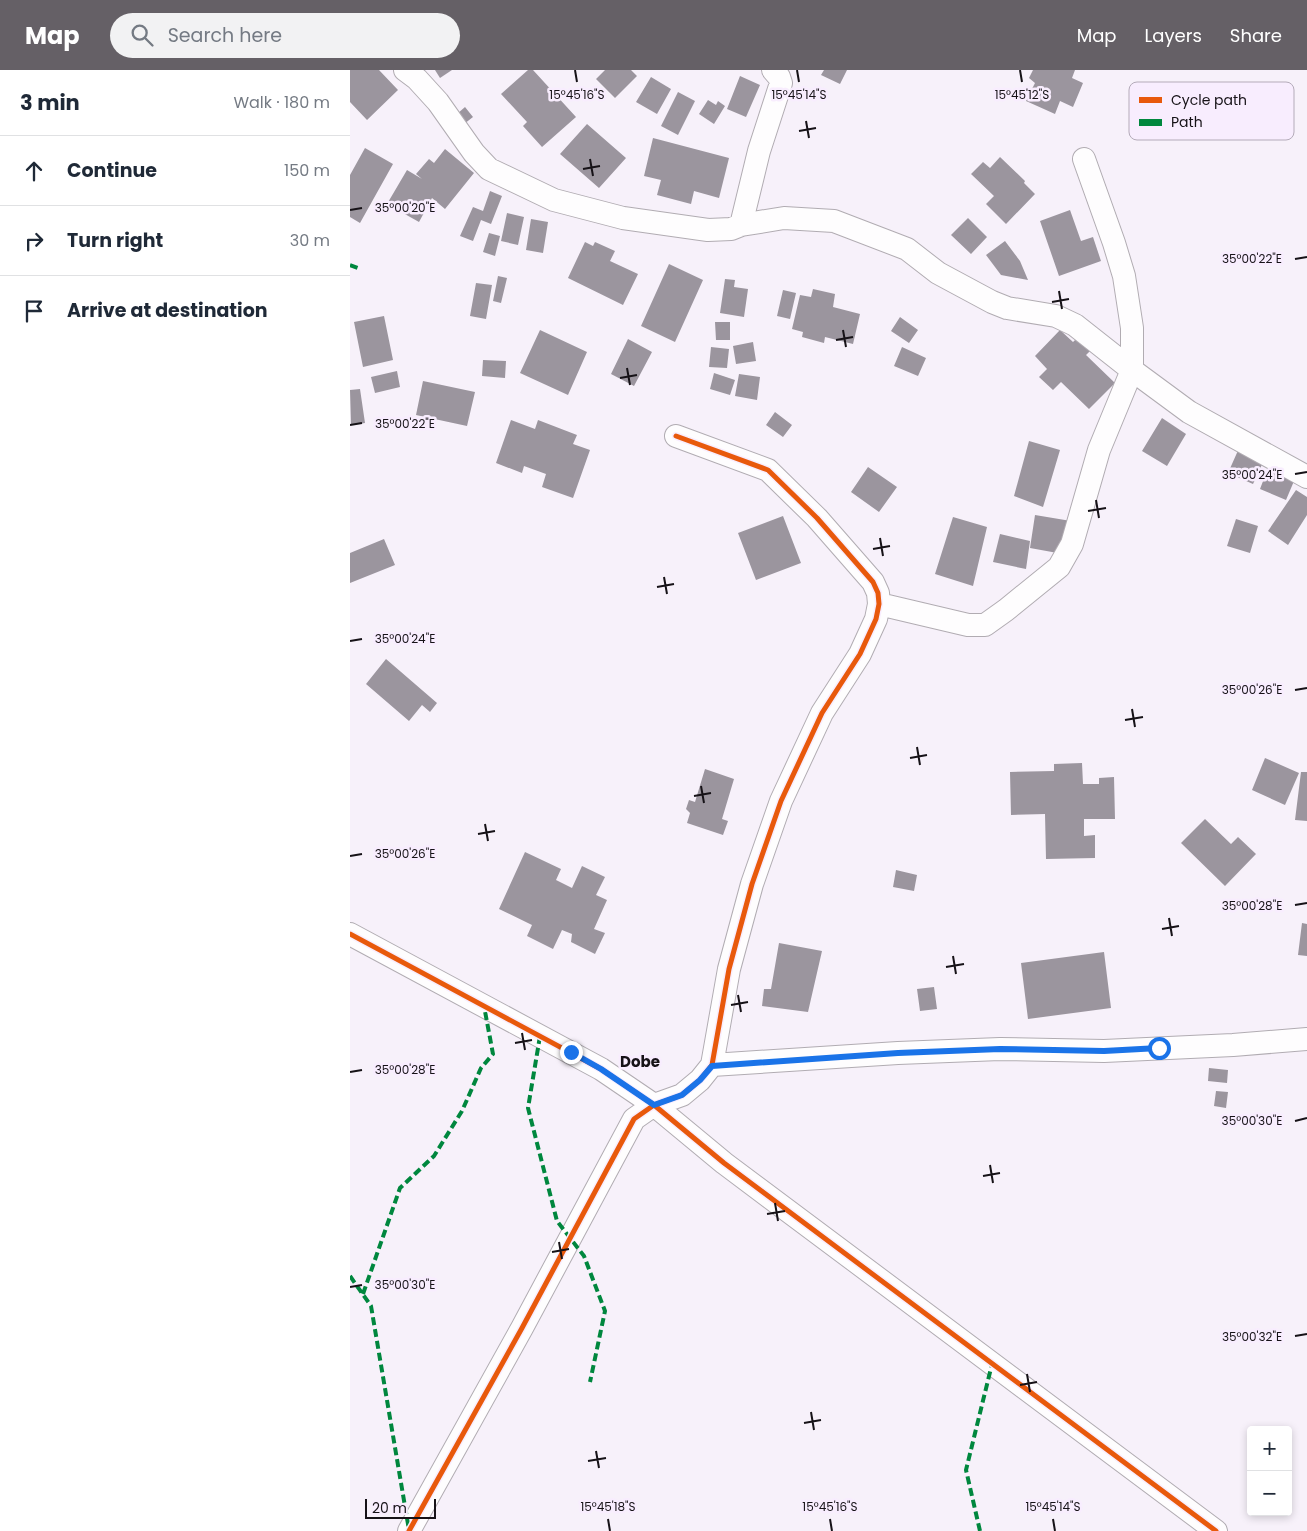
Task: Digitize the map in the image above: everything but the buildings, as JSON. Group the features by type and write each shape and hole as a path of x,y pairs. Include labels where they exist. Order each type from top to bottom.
{"street":[{"path":"405,70 438,102 474,153 489,169 554,200 622,218 708,230 730,229 741,225 784,218 834,221 907,249 938,273 992,302 1007,308 1056,316 1075,325 1190,412 1307,477"},
{"path":"741,225 759,151 780,83 779,77 773,70"},
{"path":"879,604 968,625 985,625 1059,568 1072,544 1099,450 1132,370 1132,328 1124,276 1084,158"},
{"path":"409,1531 522,1328 634,1119 654,1105 682,1095 700,1080 712,1066 729,969 752,884 778,811 822,713 860,654 876,619 879,604 876,588 868,576 817,518 768,470 676,436"},
{"path":"350,934 601,1069 654,1105 724,1163 1216,1531"},
{"path":"712,1066 916,1052 1000,1049 1104,1051 1233,1045 1307,1039"}],"marked path":[{"path":"350,265 358,268"},
{"path":"363,1294 400,1188 434,1156 462,1111 481,1068 493,1054 484,1006"},
{"path":"540,1036 528,1108 557,1221 584,1256 605,1311 590,1382"},
{"path":"350,1276 371,1306 409,1530"},
{"path":"980,1531 966,1470 992,1364"}],"cycle path":[{"path":"409,1531 522,1328 634,1119 654,1105 682,1095 700,1080 712,1065 729,969 752,884 781,801 822,713 860,654 876,619 879,604 878,593 873,582 817,518 768,470 676,436"},
{"path":"350,934 601,1069 654,1105 724,1163 1216,1531"}],"district":[{"name":"Dobe","path":"640,1062"}],"route":[{"path":"571,1052 601,1069 654,1105 682,1095 700,1080 712,1066 898,1053 1000,1049 1104,1051 1159,1048"}]}
